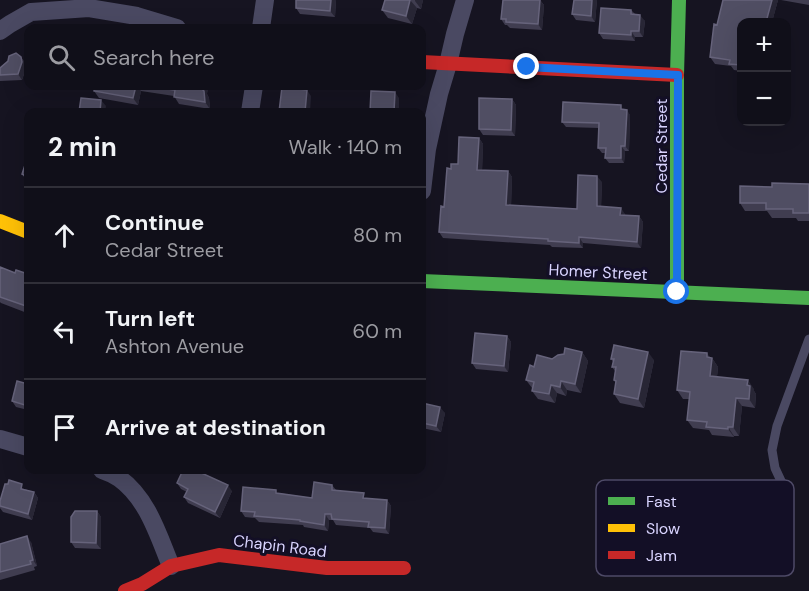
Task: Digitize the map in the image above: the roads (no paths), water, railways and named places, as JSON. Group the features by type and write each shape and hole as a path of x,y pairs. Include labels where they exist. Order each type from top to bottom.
{"street":[{"path":"262,24 265,0"},
{"path":"426,161 439,94 465,0"},
{"name":"Cedar Street","path":"677,292 679,0"},
{"path":"0,31 34,6 87,4 164,24"},
{"path":"426,62 678,75"},
{"path":"251,108 253,90"},
{"path":"0,221 24,230"},
{"name":"Homer Street","path":"426,281 809,298"},
{"path":"0,439 24,446"},
{"path":"110,474 136,494 151,517 171,566"},
{"name":"Chapin Road","path":"125,591 142,584 171,566 219,555 327,568 404,568"}],"lane":[{"path":"781,480 775,468 772,450 777,426 809,339"}]}
